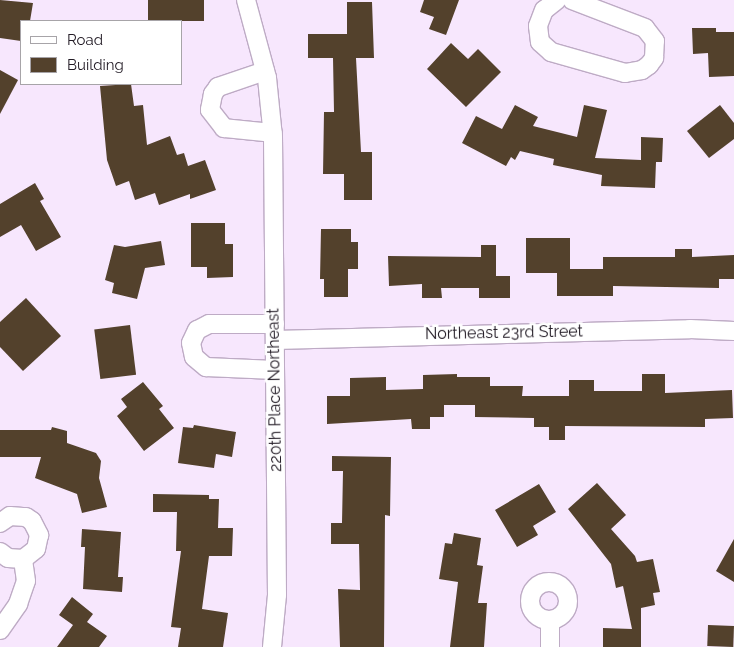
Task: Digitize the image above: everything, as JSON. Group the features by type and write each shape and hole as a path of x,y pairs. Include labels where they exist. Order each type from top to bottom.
{"street":[{"name":"220th Place Northeast","path":"246,0 265,71 273,133 277,595 272,647"},
{"path":"557,0 544,10 538,26 540,42 551,52 625,73 642,70 649,65 654,58 655,41 645,28 572,0"},
{"path":"265,71 218,87 213,94 210,110 224,128 273,133"},
{"name":"Northeast 23rd Street","path":"275,370 206,367 194,357 191,343 197,330 210,324 275,332 734,330"},
{"path":"0,523 18,515 32,521 37,527 39,542 36,550 23,559 8,558 0,552"},
{"path":"0,630 18,604 26,581 23,559"},
{"path":"550,620 550,647"}],"building":[{"path":"0,0 33,3 30,20 20,20 20,41 0,38"},
{"path":"148,0 204,0 204,21 148,20"},
{"path":"424,0 459,0 446,35 429,29 434,17 420,12"},
{"path":"347,2 372,2 374,58 356,58 361,152 372,152 372,200 344,200 344,174 323,174 324,112 334,112 333,58 308,58 308,34 347,34"},
{"path":"692,28 716,28 716,32 734,32 734,76 709,77 708,53 693,54"},
{"path":"451,43 468,59 478,49 501,72 466,107 427,69"},
{"path":"0,70 18,80 0,114"},
{"path":"131,85 134,106 143,105 147,145 170,136 177,155 184,153 188,166 205,160 216,190 190,199 190,194 159,205 155,193 135,200 129,181 116,186 107,160 100,86"},
{"path":"515,105 538,117 533,126 577,137 584,105 607,110 595,158 641,160 641,137 663,138 662,162 656,162 655,188 601,186 602,175 553,165 554,159 520,151 515,160 511,157 506,166 462,143 476,116 502,129"},
{"path":"720,105 734,123 734,139 709,158 687,131"},
{"path":"35,183 44,199 40,201 61,237 36,251 21,225 0,237 0,204"},
{"path":"191,223 225,223 225,244 233,244 233,277 207,278 207,267 191,267"},
{"path":"321,229 351,229 351,242 358,242 358,269 348,269 348,297 324,297 324,279 320,279"},
{"path":"526,238 570,238 570,269 603,269 603,257 675,257 675,249 692,249 692,257 734,255 734,279 719,279 719,288 613,286 613,296 557,296 557,273 526,273"},
{"path":"161,241 165,265 145,268 137,299 112,293 114,283 105,280 114,245 125,247"},
{"path":"481,245 496,245 496,276 510,276 510,298 479,298 479,288 441,288 442,298 422,298 422,284 389,286 388,256 481,257"},
{"path":"26,298 61,336 23,371 0,347 0,322"},
{"path":"130,325 136,375 100,379 94,329"},
{"path":"457,374 457,377 490,377 490,386 523,386 522,396 569,396 569,380 594,380 594,391 642,391 642,374 665,374 665,393 732,390 733,418 705,419 705,427 565,426 565,440 549,440 549,427 534,427 534,418 475,417 475,405 444,405 444,417 430,417 430,429 412,429 411,419 327,424 327,396 350,396 350,378 386,377 386,390 423,389 423,375"},
{"path":"143,382 163,406 159,409 174,428 144,451 117,416 127,407 121,399"},
{"path":"194,425 236,432 232,457 216,454 214,468 178,463 183,427 193,428"},
{"path":"52,427 67,431 67,443 96,453 101,461 99,478 107,507 82,513 77,494 35,478 41,457 0,457 0,430 51,430"},
{"path":"332,456 391,457 390,516 385,515 384,647 340,647 338,589 360,590 359,544 331,544 331,523 342,523 343,471 332,471"},
{"path":"597,483 626,515 611,529 635,556 637,562 653,559 660,592 653,593 655,605 641,608 641,647 603,647 603,628 632,629 623,586 616,588 611,564 568,509"},
{"path":"539,484 556,512 533,526 538,535 517,547 495,510"},
{"path":"153,494 209,495 209,499 219,499 218,528 233,528 232,556 209,556 202,609 228,613 223,647 178,647 181,628 171,627 181,551 176,551 177,512 153,512"},
{"path":"82,529 121,532 118,577 123,577 122,592 83,589 85,547 81,547"},
{"path":"454,533 481,538 477,565 483,566 478,603 487,603 484,647 450,647 458,582 439,579 445,543 452,544"},
{"path":"734,539 734,582 716,571"},
{"path":"72,597 93,614 87,622 107,636 99,647 57,647 73,625 59,615"},
{"path":"708,625 734,626 733,647 707,646"}]}
